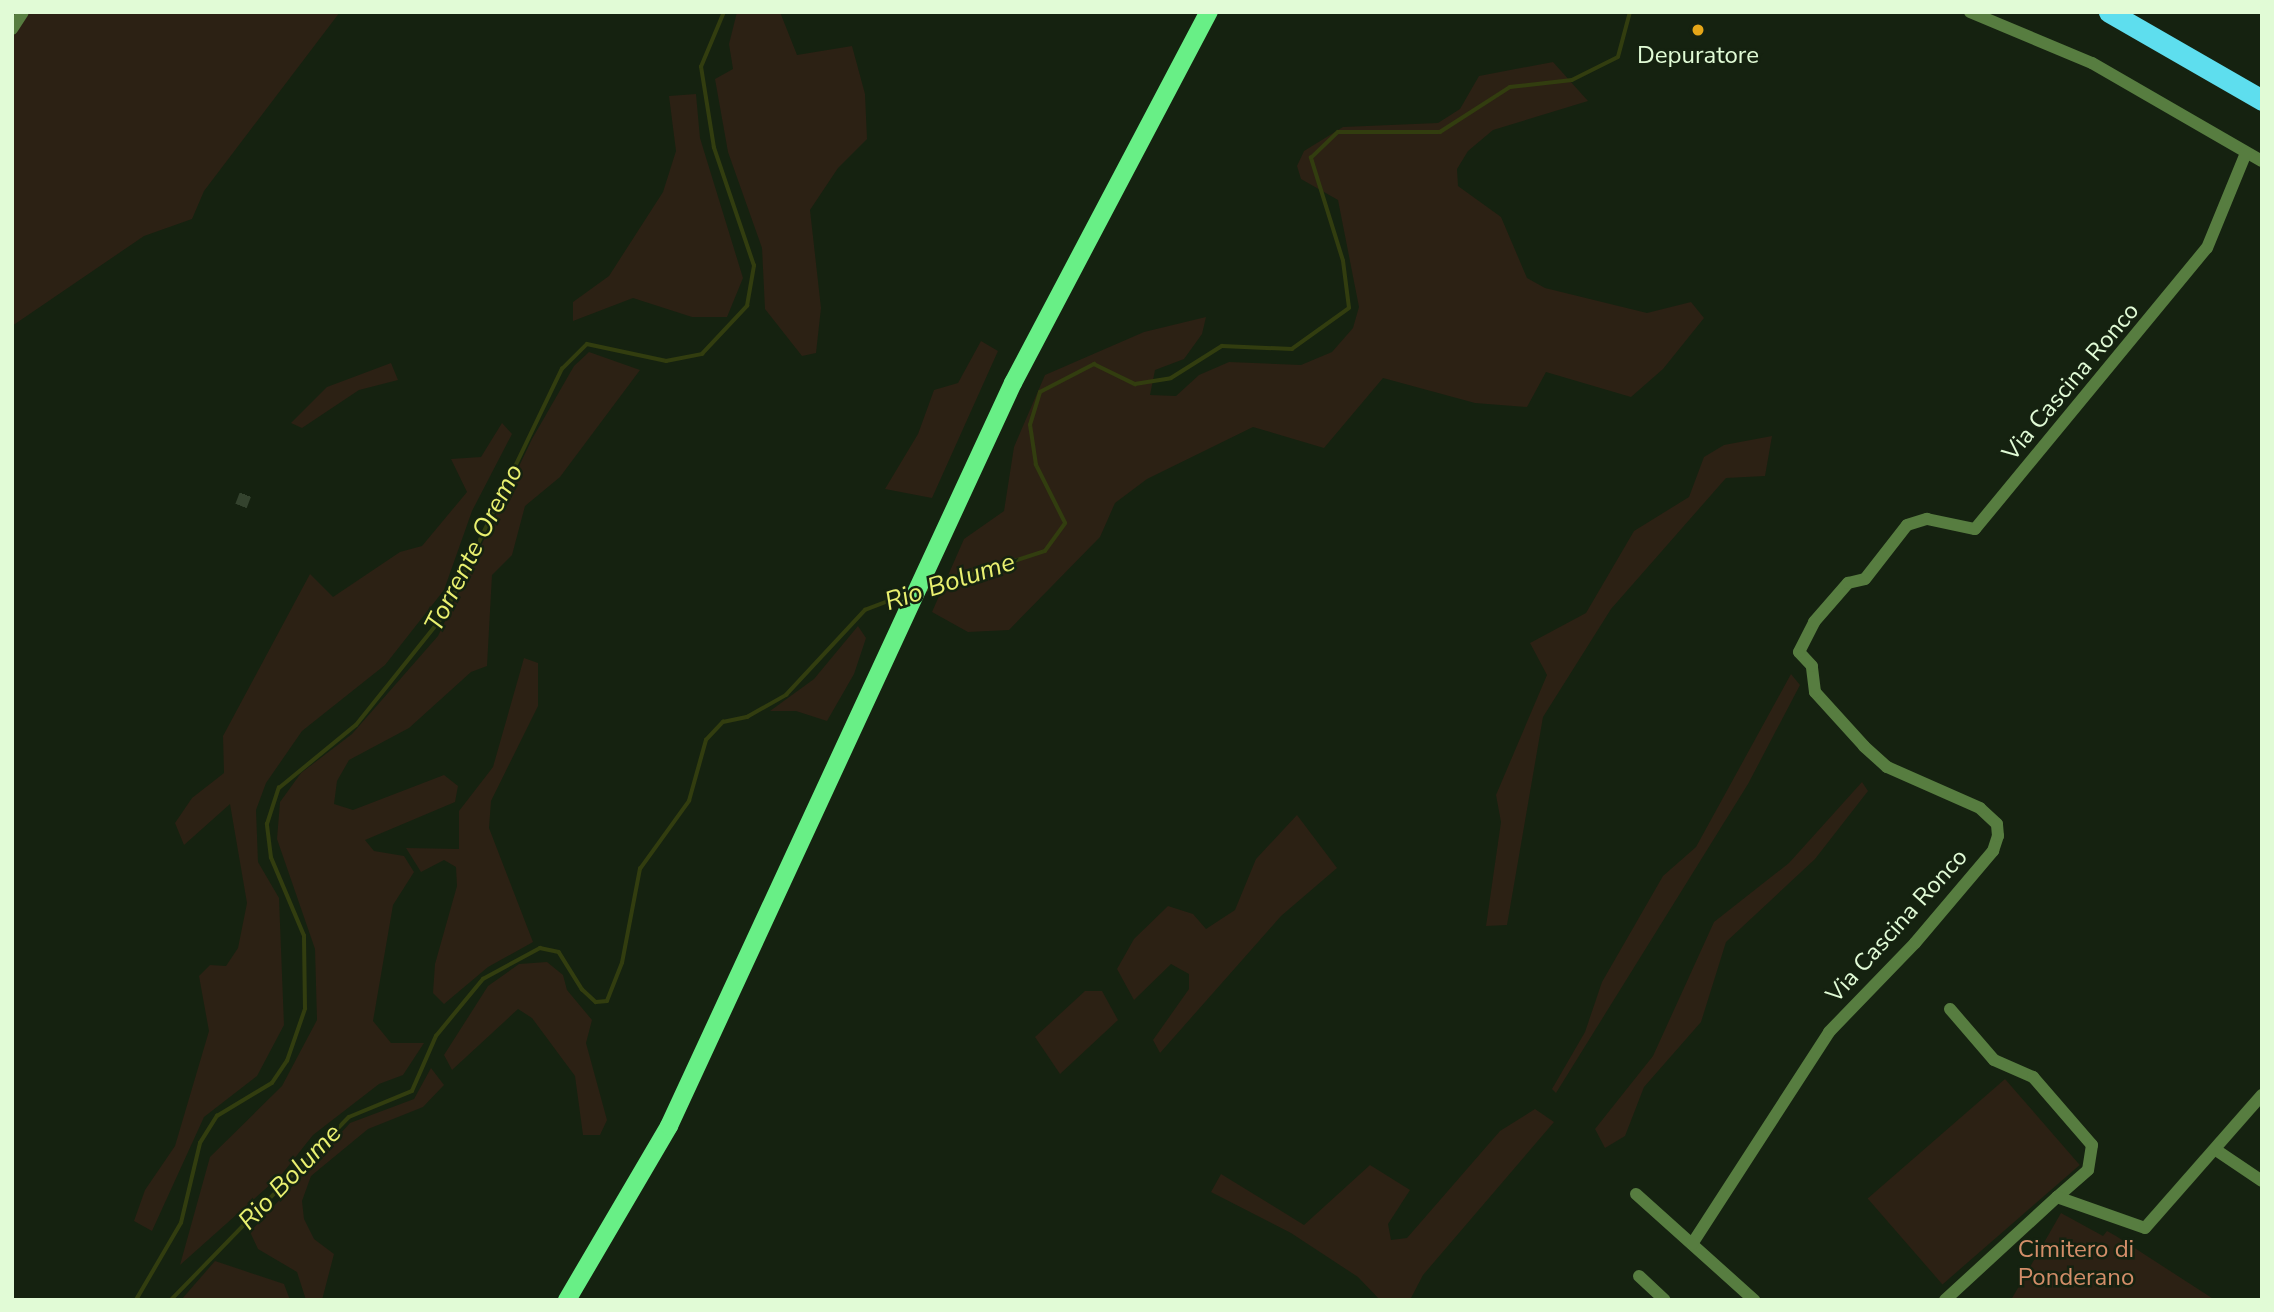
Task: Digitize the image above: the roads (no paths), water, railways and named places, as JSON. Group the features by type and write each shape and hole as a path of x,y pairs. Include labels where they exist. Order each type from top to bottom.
{"highway":[{"path":"2109,12 2262,100"},
{"path":"2136,12 2262,84"}],"main road":[{"path":"567,1300 668,1126 1013,383 1209,12"},
{"path":"1194,44 1221,12"}],"street":[{"path":"12,29 23,12"},
{"path":"1970,12 2092,64 2262,161"},
{"name":"Via Cascina Ronco","path":"1692,1244 1829,1032 1914,943 1993,851 1998,836 1997,824 1980,808 1886,767 1815,692 1812,666 1799,652 1847,583 1865,579 1907,525 1927,519 1975,529 2207,248 2246,153"},
{"path":"1945,1300 2088,1170 2092,1145 2024,1068 1994,1060 1950,1009"},
{"path":"2057,1197 2145,1228 2262,1095"},
{"path":"2216,1150 2262,1181"},
{"path":"1636,1194 1754,1300"},
{"path":"1639,1276 1665,1300"}],"waterway":[{"name":"Torrente Oremo","path":"136,1300 181,1223 200,1143 217,1116 272,1083 287,1061 305,1009 304,936 271,858 267,824 279,788 356,725 444,615 562,369 587,344 666,361 702,354 747,306 754,266 714,148 701,67 724,12"},
{"name":"Rio Bolume","path":"925,590 1045,551 1065,523 1036,465 1030,425 1040,392 1094,364 1135,384 1171,378 1222,346 1292,349 1349,308 1343,261 1311,158 1338,132 1440,132 1510,87 1572,80 1618,57 1630,12"},
{"name":"Rio Bolume","path":"171,1300 349,1117 412,1091 436,1036 483,979 540,948 559,952 582,989 596,1002 607,1001 622,963 640,869 689,801 706,740 723,722 747,717 786,695 865,610 907,594"}],"tunnel":[{"path":"241,506 246,493"}],"place":[{"name":"Depuratore","path":"1698,30"}],"park label":[{"name":"Cimitero di Ponderano","path":"2076,1264"}]}
